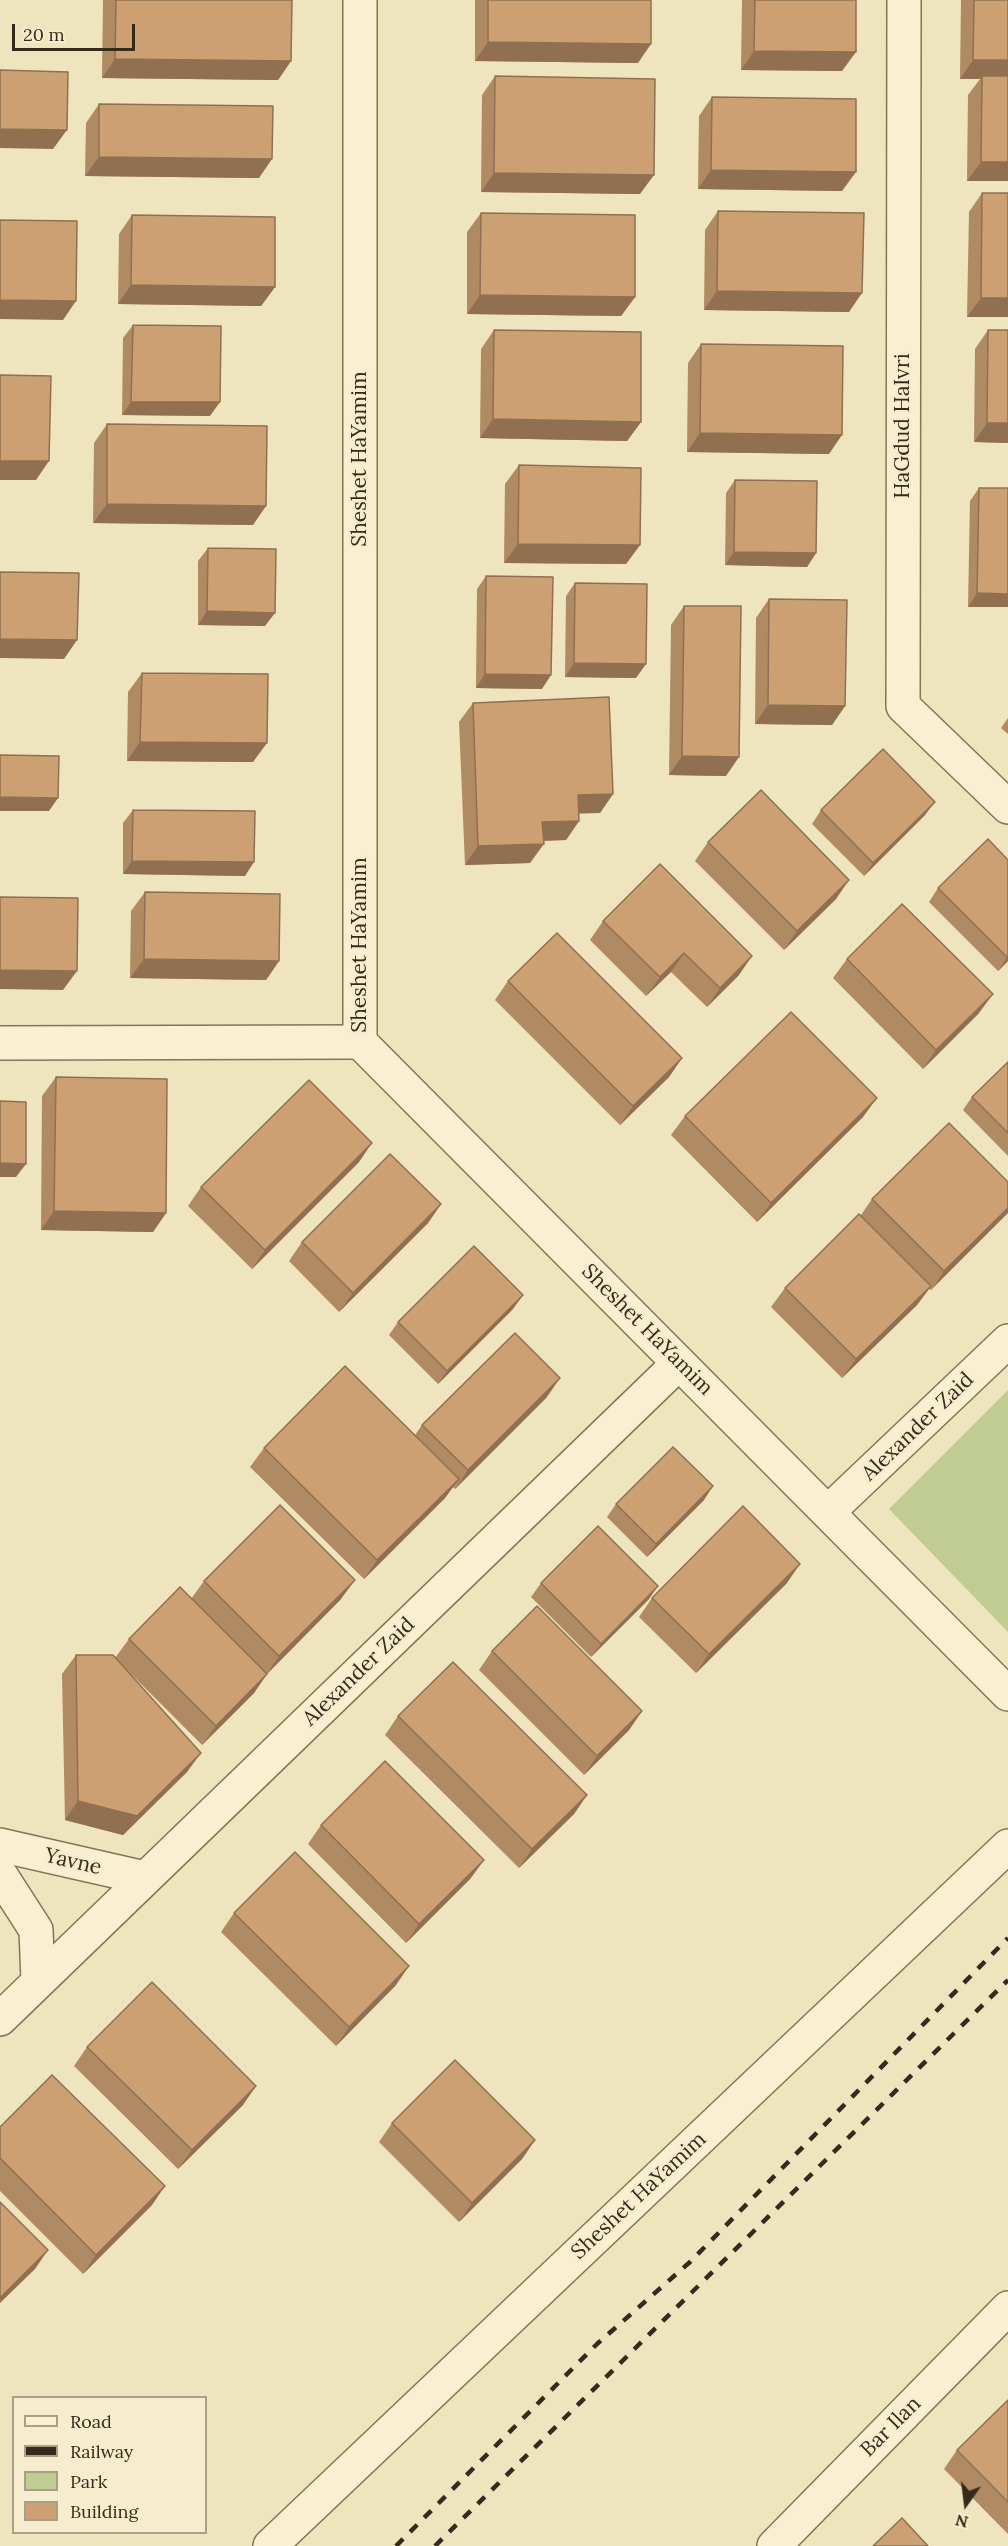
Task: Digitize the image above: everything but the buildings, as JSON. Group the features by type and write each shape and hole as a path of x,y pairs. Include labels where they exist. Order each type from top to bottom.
{"street":[{"name":"Sheshet HaYamim","path":"360,0 360,1042 1008,1694"},
{"name":"HaGdud HaIvri","path":"904,0 903,706 1008,807"},
{"path":"0,1043 360,1042"},
{"name":"Alexander Zaid","path":"828,1512 1008,1341"},
{"name":"Alexander Zaid","path":"0,2019 679,1363"},
{"name":"Yavne","path":"0,1845 145,1878"},
{"name":"Sheshet HaYamim","path":"270,2546 1008,1846"},
{"path":"0,1874 36,1930 38,1981"},
{"name":"Bar Ilan","path":"774,2546 1008,2308"}],"green space":[{"path":"1008,1390 1008,1632 889,1509"}],"railway":[{"path":"396,2546 597,2344 690,2262 1008,1938"},
{"path":"435,2546 1008,1980"}]}
